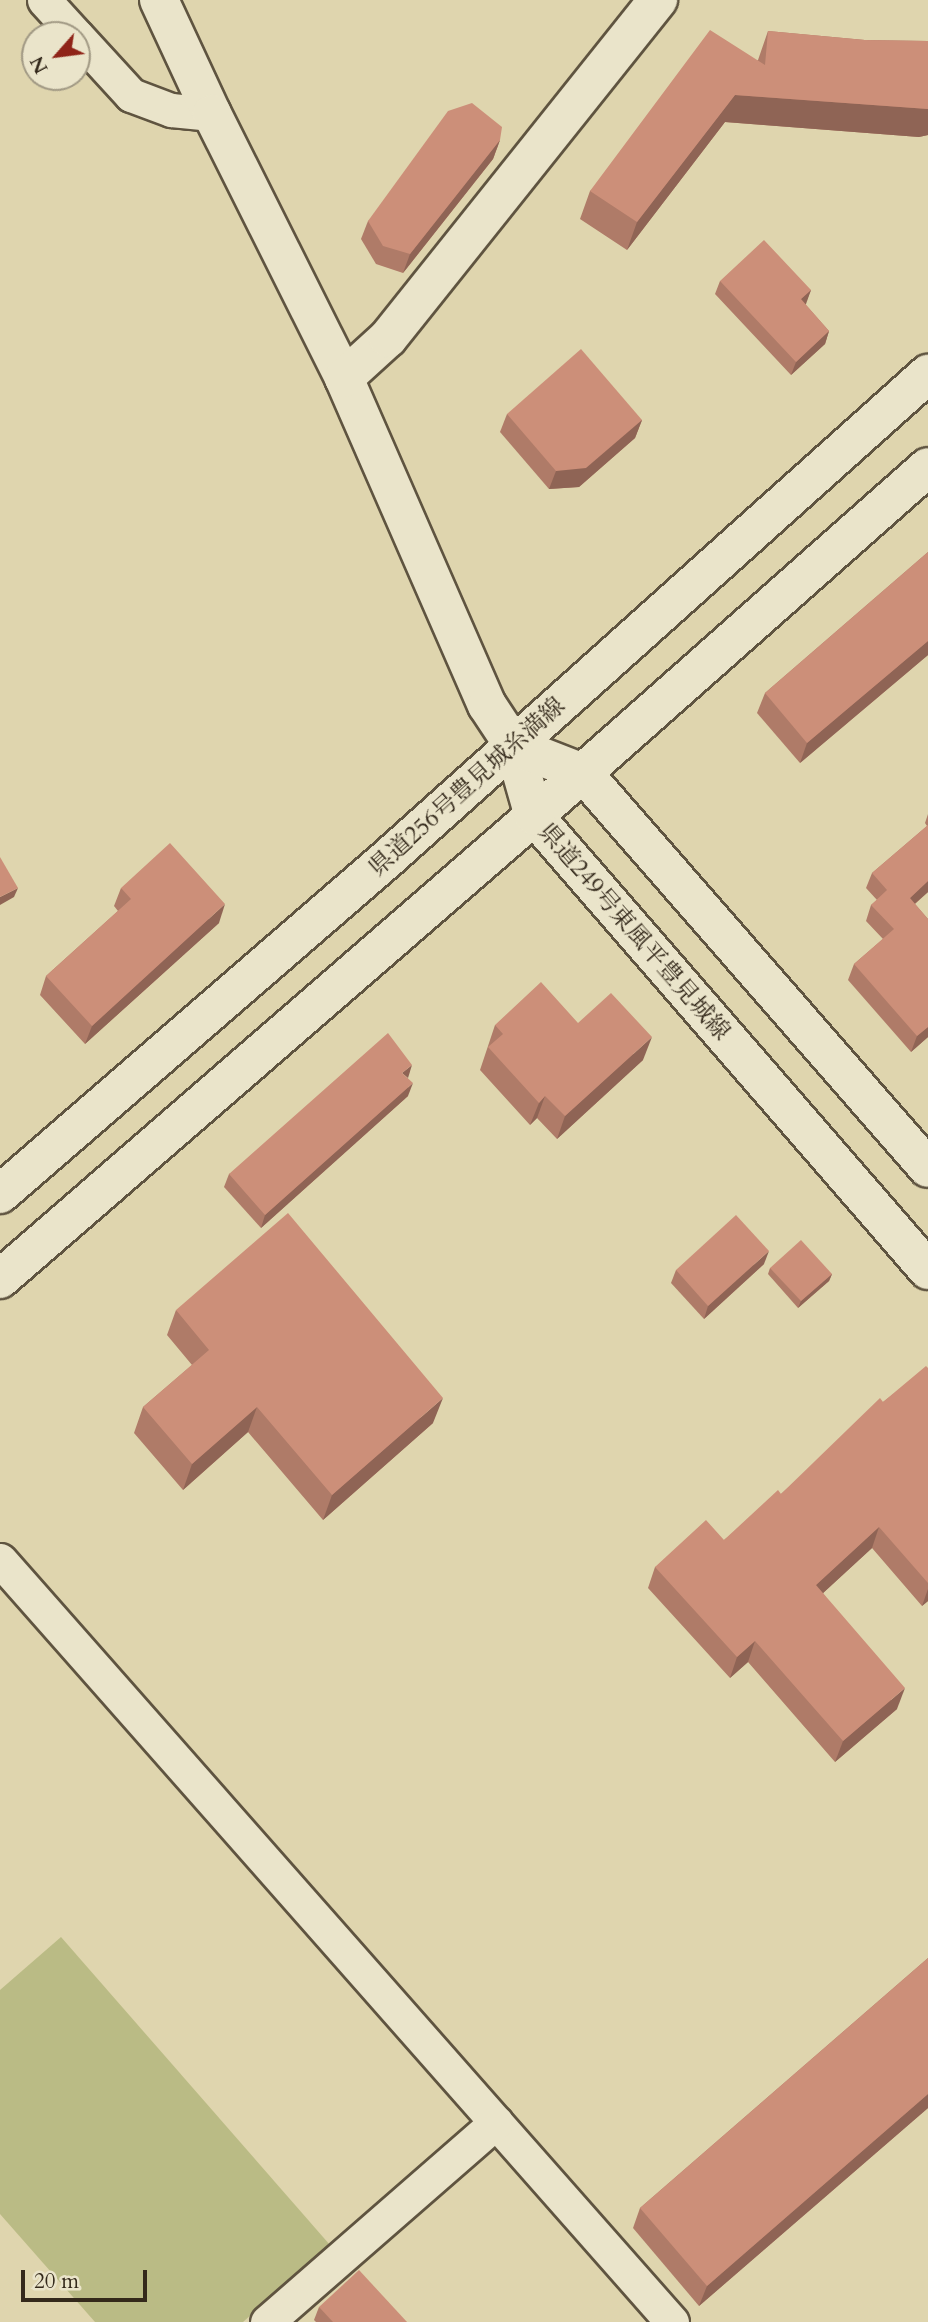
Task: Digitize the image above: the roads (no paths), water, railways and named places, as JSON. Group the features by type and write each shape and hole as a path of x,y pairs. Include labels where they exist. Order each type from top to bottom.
{"main road":[{"name":"県道249号東風平豊見城線","path":"159,0 212,114 344,378 487,705 514,746 534,816 928,1270"},
{"path":"344,378 388,338 658,0"},
{"name":"県道256号豊見城糸満線","path":"0,1194 514,746 928,374"},
{"path":"0,1279 534,816 928,467"},
{"path":"514,746 583,773 928,1168"}],"street":[{"path":"44,0 63,21"},
{"path":"91,51 131,95 171,110 212,114"},
{"path":"0,1560 672,2322"},
{"path":"267,2322 496,2122"}]}
